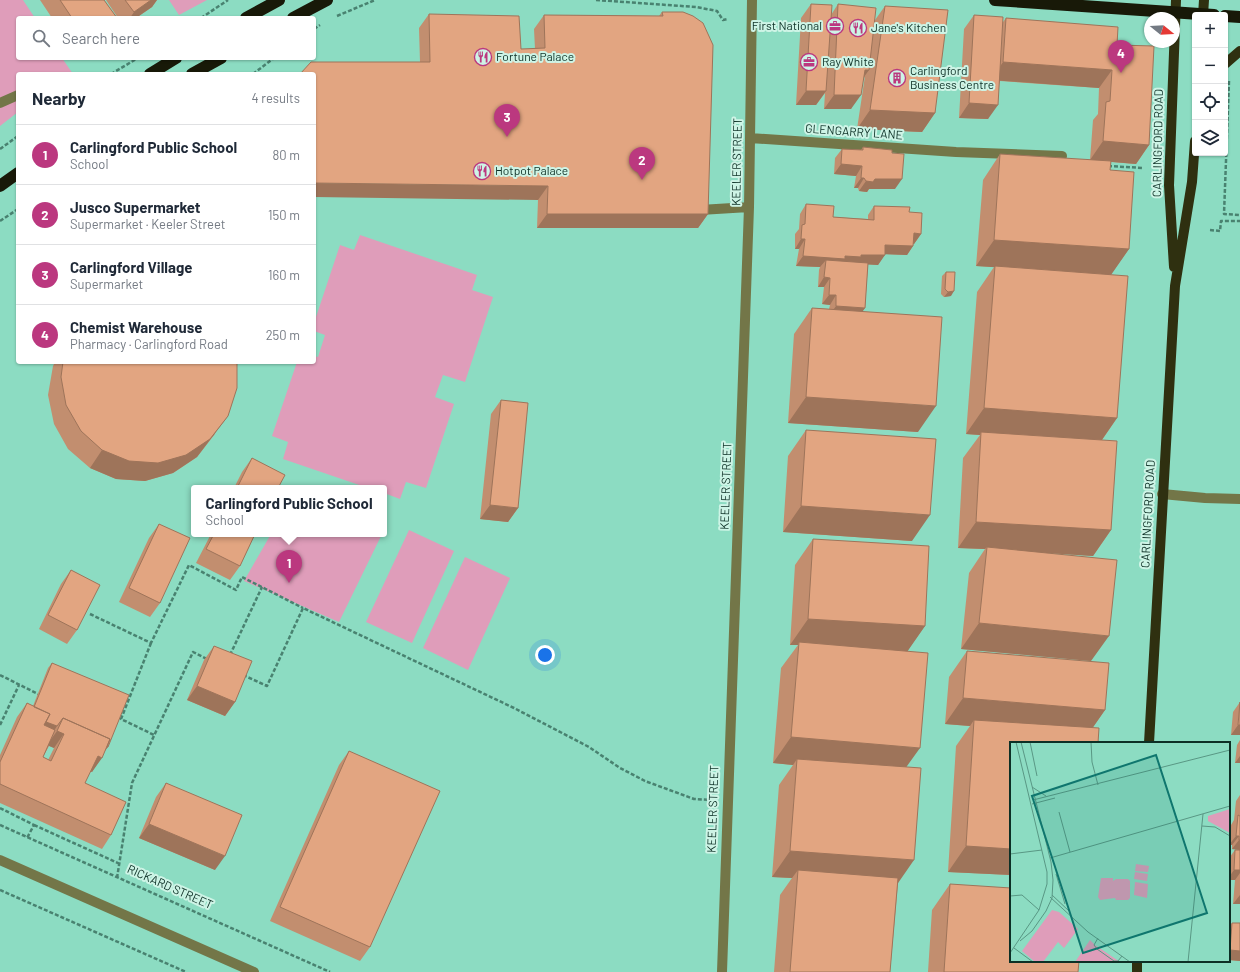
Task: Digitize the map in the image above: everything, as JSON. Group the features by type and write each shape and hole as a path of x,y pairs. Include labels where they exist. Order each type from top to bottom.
{"highway":[{"path":"250,16 279,0"},
{"path":"297,16 327,0"},
{"path":"995,0 1176,6 1197,12"},
{"path":"1228,16 1240,17"},
{"path":"153,72 173,60"},
{"path":"196,72 217,60"},
{"path":"0,186 16,174"}],"main road":[{"path":"1204,0 1206,12"},
{"name":"CARLINGFORD ROAD","path":"1175,286 1169,185 1176,6"},
{"path":"1228,61 1240,51"},
{"name":"CARLINGFORD ROAD","path":"1149,742 1175,286 1192,182 1194,156"}],"street":[{"name":"KEELER STREET","path":"722,972 726,802 749,207 752,0"},
{"path":"0,103 16,96"},
{"name":"GLENGARRY LANE","path":"750,138 956,152 1062,156"},
{"path":"700,210 749,207"},
{"path":"1162,494 1205,498 1240,499"},
{"path":"0,860 254,972"}],"path":[{"path":"204,16 228,0"},
{"path":"331,18 375,0"},
{"path":"596,0 696,7 717,11 723,20 728,19"},
{"path":"316,28 325,22"},
{"path":"114,72 135,60"},
{"path":"256,72 271,60"},
{"path":"1229,81 1224,214 1240,215"},
{"path":"0,149 16,137"},
{"path":"1106,166 1143,168"},
{"path":"0,221 16,210"},
{"path":"1210,230 1220,230 1221,221 1240,221"},
{"path":"121,719 151,643 189,565 236,590 242,577 303,608 514,708 589,747 620,768 645,782 694,799 726,802"},
{"path":"228,660 262,587"},
{"path":"239,674 266,686 303,608"},
{"path":"90,614 151,643"},
{"path":"117,878 132,783 193,652 212,661"},
{"path":"0,675 44,697"},
{"path":"0,725 19,685"},
{"path":"114,715 154,735"},
{"path":"0,808 120,864"},
{"path":"28,838 34,824"},
{"name":"RICKARD STREET","path":"0,825 330,972"},
{"path":"0,890 186,972"}],"shaded area":[{"path":"0,0 23,0 34,16 16,16 16,60 63,60 72,72 16,72 16,114 0,126"},
{"path":"169,0 207,0 179,15"},
{"path":"360,235 477,275 472,290 493,297 465,382 443,375 435,397 454,404 426,488 406,482 400,499 387,494 387,485 359,485 283,459 288,442 272,436 296,364 316,364 316,356 318,357 325,335 316,332 316,317 340,245 354,250"},
{"path":"409,530 454,551 412,643 366,622"},
{"path":"269,537 381,537 339,622 244,581"},
{"path":"465,557 510,578 468,670 423,648"}],"building":[{"path":"60,0 104,0 116,16 71,16"},
{"path":"125,0 151,0 134,12"},
{"path":"811,4 832,5 826,91 806,91"},
{"path":"838,4 876,8 869,70 865,70 861,95 834,95"},
{"name":"Carlingford Business Centre","path":"885,6 948,10 935,113 870,110"},
{"path":"662,12 683,12 693,16 703,23 713,45 708,214 547,214 548,186 316,183 316,72 302,72 311,62 430,62 429,14 519,16 521,49 545,48 544,15 663,16"},
{"path":"974,15 1003,17 998,105 969,103"},
{"path":"1006,18 1118,27 1117,45 1144,46 1144,48 1154,48 1149,145 1103,141 1106,102 1110,101 1112,70 1003,62"},
{"path":"863,147 892,150 892,153 904,154 902,179 875,179 873,182 866,181 864,178 861,178 862,166 841,164 842,149 863,150"},
{"path":"1000,154 1111,161 1110,170 1134,172 1129,249 994,240"},
{"path":"806,204 834,206 833,217 874,220 874,206 910,207 909,212 922,213 921,234 914,233 913,246 885,245 885,255 861,255 861,257 845,256 845,259 803,256 805,239 801,239 802,225 805,224"},
{"path":"826,260 868,263 865,308 836,306 836,295 829,295 830,278 824,277"},
{"path":"995,266 1128,276 1117,418 984,408"},
{"path":"946,272 955,272 954,291 948,292 945,289"},
{"path":"812,308 942,317 936,406 806,397"},
{"path":"63,364 237,364 237,388 228,416 210,439 186,455 158,463 129,461 102,450 81,431 66,405 61,377"},
{"path":"501,400 528,403 518,508 490,505"},
{"path":"806,430 936,439 930,515 801,506"},
{"path":"981,432 1117,441 1111,530 976,522"},
{"path":"252,458 285,475 280,485 238,485"},
{"path":"159,524 190,538 160,603 129,588"},
{"path":"212,537 254,537 240,566 206,549"},
{"path":"813,539 929,546 925,626 808,619"},
{"path":"987,547 1117,560 1109,636 979,623"},
{"path":"71,570 100,585 77,630 48,615"},
{"path":"799,642 928,653 920,748 791,737"},
{"path":"214,646 252,661 235,702 197,686"},
{"path":"967,651 1109,663 1105,710 963,698"},
{"path":"52,663 129,695 108,747 110,739 63,718 57,726 46,722 50,714 34,707"},
{"path":"1240,702 1240,725 1238,725"},
{"path":"27,703 50,714 44,725 55,730 43,757 51,761 64,734 57,731 63,718 110,739 102,758 98,756 85,783 126,802 111,835 0,784 0,762"},
{"path":"974,720 1099,728 1098,742 1010,742 1010,849 966,846"},
{"path":"349,751 440,791 370,947 280,907"},
{"path":"797,759 921,768 914,860 790,851"},
{"path":"166,783 242,815 225,856 149,824"},
{"path":"1238,815 1240,816 1240,840 1239,836 1236,836"},
{"path":"1235,850 1240,850 1240,870 1234,870"},
{"path":"798,870 898,878 890,972 790,972"},
{"path":"950,884 1010,888 1010,962 1079,962 1078,972 944,972"},
{"path":"1232,923 1240,923 1240,951 1230,950"}],"place":[{"name":"First National","path":"835,26"},
{"name":"Jane's Kitchen","path":"858,28"},
{"name":"Fortune Palace","path":"483,57"},
{"name":"Ray White","path":"809,62"},
{"name":"Chemist Warehouse","path":"1121,73"},
{"name":"Carlingford Business Centre","path":"897,78"},
{"name":"Carlingford Village","path":"507,137"},
{"name":"Hotpot Palace","path":"482,171"},
{"name":"Jusco Supermarket","path":"642,180"},
{"name":"Carlingford Public School","path":"289,583"}]}
